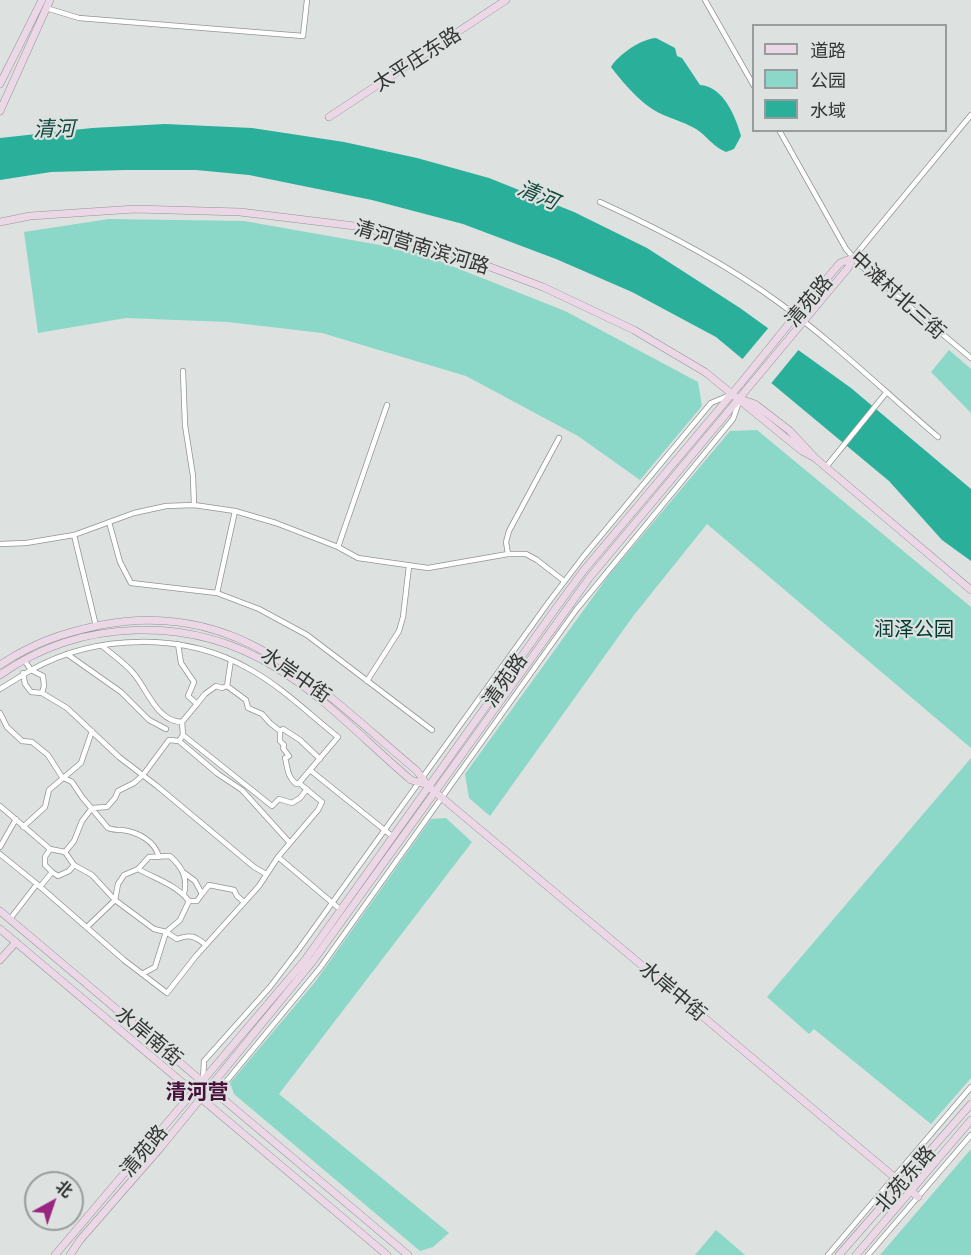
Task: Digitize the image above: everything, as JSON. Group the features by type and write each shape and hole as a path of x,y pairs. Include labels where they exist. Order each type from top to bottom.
{"street":[{"path":"0,84 42,0"},
{"path":"0,111 50,0"},
{"path":"46,8 79,18 303,36 307,0"},
{"name":"太平庄东路","path":"329,117 506,0"},
{"path":"705,0 752,84"},
{"path":"853,258 971,115"},
{"name":"中滩村北三街","path":"780,132 853,258 971,358"},
{"path":"600,202 635,218 741,276 804,321 938,437"},
{"name":"清河营南滨河路","path":"0,222 30,216 135,209 240,212 363,227 461,256 543,287 634,330 705,372 740,399"},
{"name":"清苑路","path":"55,1255 305,960 584,570 840,263 853,258"},
{"name":"清苑路","path":"70,1255 80,1240 202,1098 314,961 439,794 590,577 740,399 848,268 853,258"},
{"path":"183,371 185,425 193,476 194,505"},
{"path":"203,1081 204,1061 270,987 333,903 564,581 711,403 732,393"},
{"path":"826,467 886,393"},
{"path":"740,399 802,451 826,467 971,590"},
{"path":"338,547 387,405"},
{"path":"508,554 506,542 510,531 559,438"},
{"path":"0,544 26,543 74,535 134,513 166,506 194,505 235,512 276,523 338,547 358,558 428,568 508,554 526,554 564,581"},
{"path":"217,593 235,512"},
{"path":"110,522 120,562 131,584 217,593 259,609 307,635 432,730"},
{"path":"74,535 96,626"},
{"path":"367,681 399,631 403,617 409,566"},
{"name":"水岸中街","path":"0,665 48,638 65,632 127,620 173,622 210,628 251,644 296,670 417,771 421,780 428,786 918,1197"},
{"name":"水岸中街","path":"0,675 24,660 73,640 129,629 168,630 228,644 266,662 292,678 411,780 421,780"},
{"path":"0,689 24,673 67,654 102,646 133,642 178,644 211,652 251,669 284,691 338,737 299,783"},
{"path":"178,644 181,663 194,682 188,696 197,704"},
{"path":"102,646 136,676 150,699 165,717 175,722 182,722"},
{"path":"67,654 121,692 149,720 166,729 169,740"},
{"path":"24,660 32,670 43,676 42,693"},
{"path":"227,686 231,660"},
{"path":"24,673 25,684 31,692 42,693 67,708 119,757 254,867 266,874"},
{"path":"179,741 183,735 182,722 205,694 216,686 222,688 227,686"},
{"path":"227,686 246,700 248,708 262,714 280,731 283,729 300,740 320,759"},
{"path":"0,713 7,727 22,741 32,742 48,755 62,777 72,782 82,798 108,828 123,830 147,839 157,849 159,857"},
{"path":"166,729 175,722"},
{"path":"23,827 45,807 49,790 81,763 92,731"},
{"path":"0,854 124,960 167,993 259,886 278,857 318,810 321,802 299,783 296,784 291,780 287,773 285,758 289,756 280,741 280,731"},
{"path":"183,735 272,806 279,799 292,803 300,798 307,789"},
{"path":"169,740 179,741 218,774 242,790 290,843"},
{"path":"65,852 74,842 82,821 92,808 107,807 118,791 134,783 143,775 169,740"},
{"path":"310,770 392,837"},
{"path":"0,806 50,849 65,852 74,865 92,875 115,900 154,929 166,932 177,939 188,935 196,937 206,945"},
{"path":"0,847 16,819"},
{"path":"50,849 45,856 45,865 52,872 58,876 69,871 74,865"},
{"path":"87,927 115,900 118,884 124,875 138,869 149,857 170,856 180,865 186,886 184,894"},
{"path":"278,857 341,910"},
{"path":"138,869 176,888 189,900"},
{"path":"10,919 52,872"},
{"path":"183,872 195,881 202,894"},
{"path":"189,900 197,900 209,885 234,890 244,902"},
{"path":"142,974 155,967 166,932 180,920 189,900"},
{"name":"水岸南街","path":"0,911 408,1255"},
{"name":"水岸南街","path":"0,929 387,1255"},
{"path":"0,960 16,942"},
{"path":"828,1255 971,1087"},
{"name":"北苑东路","path":"839,1255 971,1104"},
{"name":"北苑东路","path":"856,1255 971,1120"},
{"path":"868,1255 971,1134"}],"green space":[{"path":"109,219 244,221 414,251 565,311 698,382 702,406 640,480 578,436 466,376 322,333 228,322 126,318 38,333 24,232"},
{"path":"949,350 971,369 971,413 931,372"},
{"name":"润泽公园","path":"757,430 971,607 971,748 707,524 634,615 490,816 469,798 465,774 609,575 730,431"},
{"path":"971,758 971,1078 931,1124 814,1029 809,1034 767,997"},
{"path":"446,818 472,842 279,1094 449,1233 433,1247 420,1251 234,1094 230,1083 315,982 431,819"},
{"path":"971,1149 971,1255 880,1255"},
{"path":"716,1230 745,1255 695,1255"}],"water":[{"path":"656,38 675,48 677,56 682,58 700,85 715,91 727,104 736,120 741,136 734,149 726,152 721,150 696,129 650,108 611,67 631,48"},
{"path":"165,124 252,128 344,142 417,158 489,178 574,212 647,248 740,308 851,388 971,489 971,561 942,540 889,481 716,337 632,292 556,259 463,224 372,200 249,175 196,170 126,170 51,172 0,180 0,138 92,128"}],"pier":[{"path":"770,326 800,348 769,386 740,362"}],"district":[{"name":"清河营","path":"197,1092"}],"water label":[{"name":"清河","path":"54,129"},
{"name":"清河","path":"538,195"}]}
